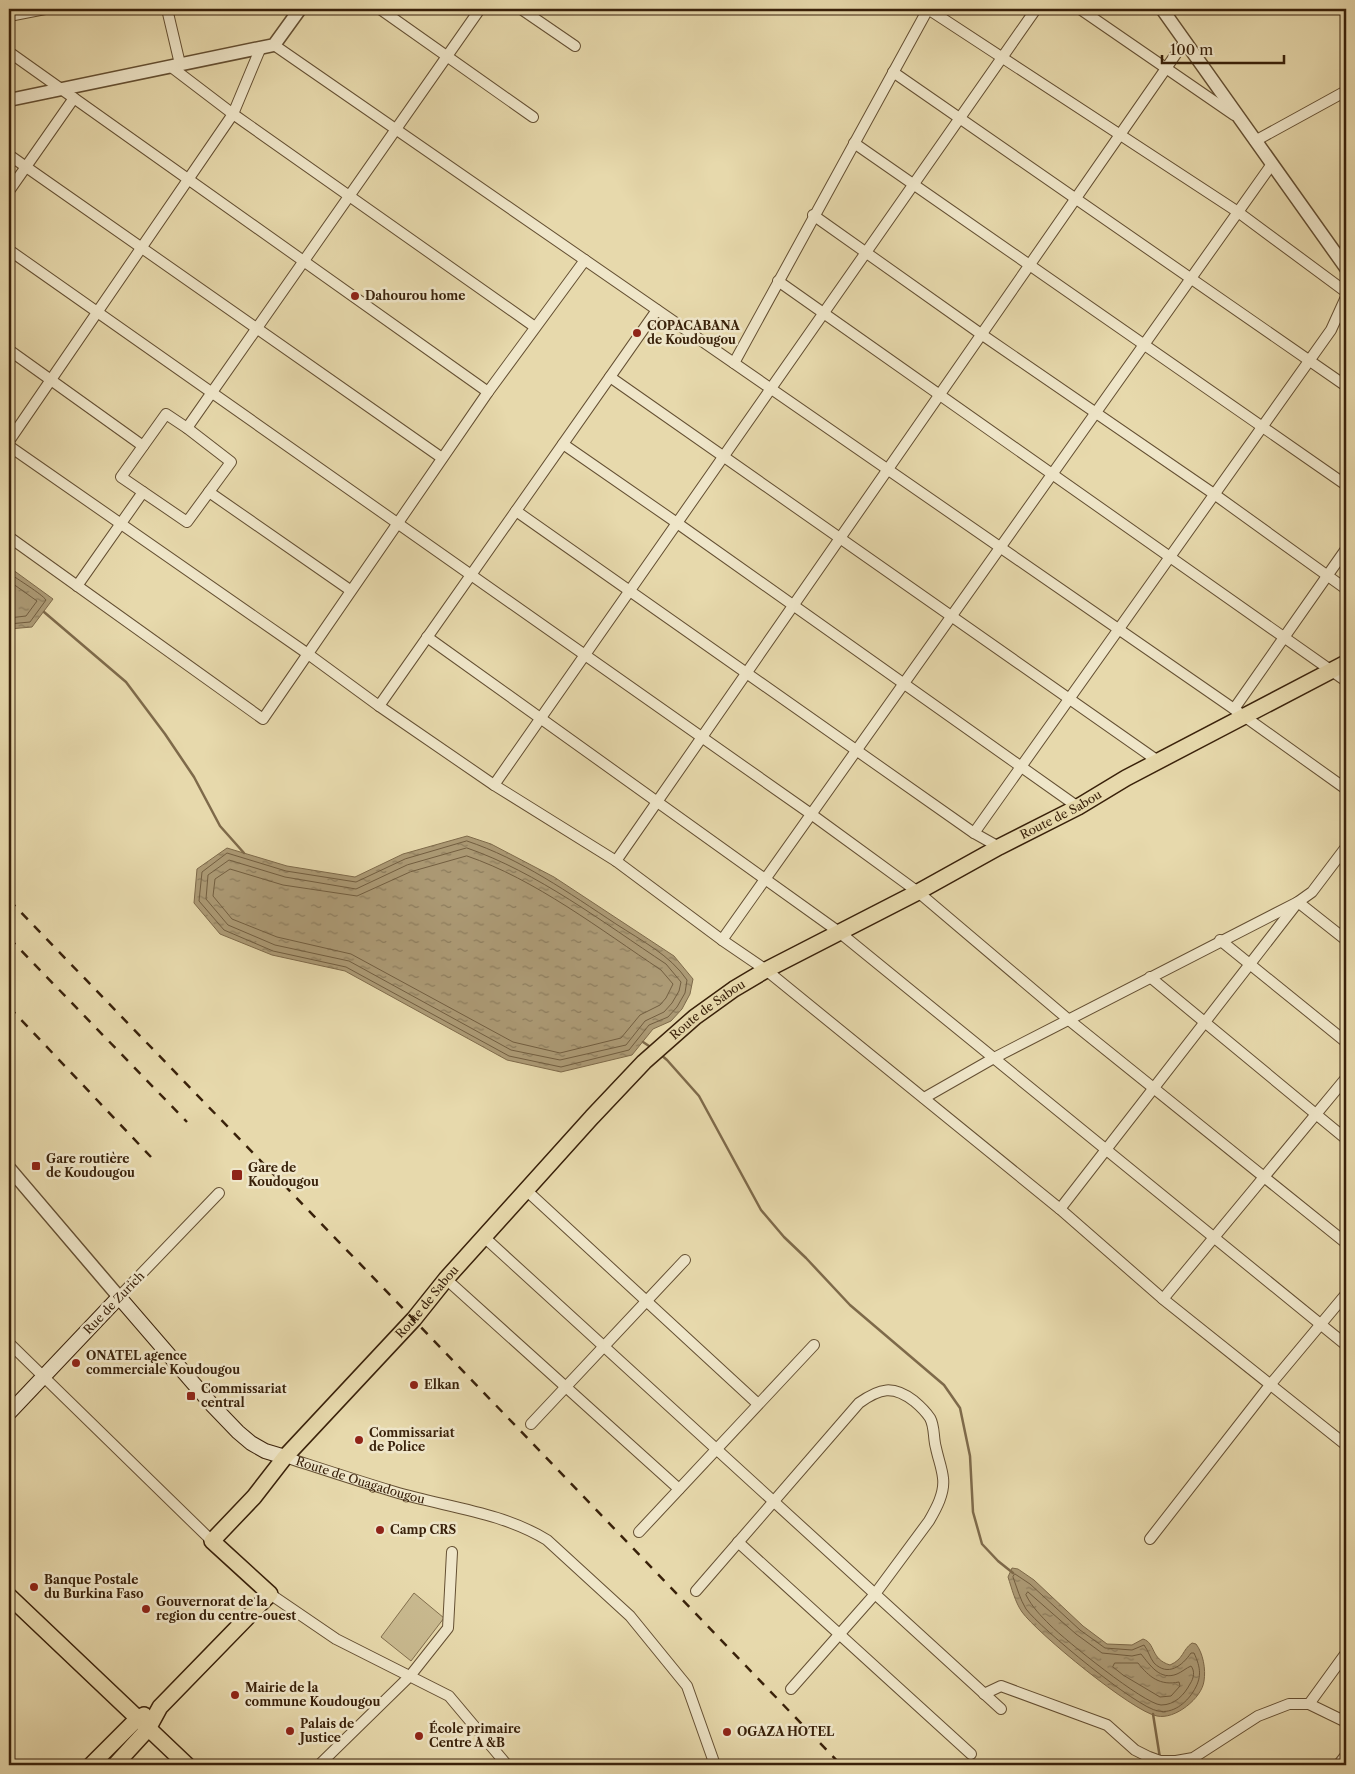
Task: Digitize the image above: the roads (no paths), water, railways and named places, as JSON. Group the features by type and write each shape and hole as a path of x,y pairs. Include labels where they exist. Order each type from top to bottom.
{"main road":[{"name":"Route de Sabou","path":"212,1540 254,1497 285,1457 414,1319 484,1236 644,1062 695,1017 716,1001 766,970 918,892 998,847 1078,807 1238,713 1346,663"},
{"name":"Rue de Zurich","path":"9,1413 119,1297"},
{"name":"Route de Ouagadougou","path":"119,1297 238,1432 251,1443 265,1451 285,1457"},
{"path":"91,1765 143,1724 270,1594 212,1540"},
{"path":"9,1596 186,1765"},
{"path":"115,1765 143,1724"}],"street":[{"path":"9,16 45,9"},
{"path":"167,9 175,65 233,114 536,327"},
{"path":"274,45 300,9"},
{"path":"380,9 533,118"},
{"path":"187,428 480,9"},
{"path":"521,9 575,46"},
{"path":"734,363 928,9 1238,212 1346,292"},
{"path":"494,785 1036,9"},
{"path":"1080,9 1239,118"},
{"path":"1162,9 1346,268"},
{"path":"616,861 1184,41"},
{"path":"9,100 274,45 888,469 1346,789"},
{"path":"9,441 233,114 261,47"},
{"path":"9,52 488,392"},
{"path":"892,72 1346,386"},
{"path":"1255,141 1346,91"},
{"path":"9,191 74,98"},
{"path":"854,143 1346,485"},
{"path":"9,155 442,458"},
{"path":"722,940 1272,164"},
{"path":"814,215 981,334 1214,494 1346,589"},
{"path":"9,250 811,814 918,892 1068,1020 1346,1243"},
{"path":"9,537 263,719 396,523 488,392 585,260"},
{"path":"778,281 1346,681"},
{"path":"974,833 1331,330 1346,297"},
{"path":"379,706 657,310"},
{"path":"9,350 143,446"},
{"path":"610,377 1158,761"},
{"path":"166,414 231,462 187,522 121,477 143,446 166,414"},
{"path":"562,444 794,605 1078,807"},
{"path":"9,446 494,785 616,861 722,940 766,970 1060,1210 1163,1299 1346,1445"},
{"path":"77,586 143,492"},
{"path":"209,492 350,590"},
{"path":"516,511 974,833 998,847"},
{"path":"1238,713 1284,637 1346,549"},
{"path":"427,637 839,932 1346,1345"},
{"path":"924,1098 994,1058 1220,940 1298,902 1312,892 1346,848"},
{"path":"1298,902 1346,940"},
{"path":"1060,1210 1298,902"},
{"path":"1220,940 1346,1042"},
{"path":"1150,977 1346,1140"},
{"path":"1163,1299 1346,1078"},
{"name":"Route de Ouagadougou","path":"9,1168 119,1297"},
{"path":"526,1190 758,1404"},
{"name":"Rue de Zurich","path":"119,1297 219,1193"},
{"path":"484,1236 1002,1709"},
{"path":"531,1424 685,1260"},
{"path":"446,1279 679,1489"},
{"path":"1150,1539 1270,1385 1346,1294"},
{"path":"9,1343 42,1378 212,1540"},
{"path":"639,1532 814,1345"},
{"path":"696,1591 855,1407 878,1393 893,1389 904,1394 920,1406 930,1418 943,1478 942,1492 936,1509 930,1521 875,1594 792,1689"},
{"name":"Route de Ouagadougou","path":"285,1457 394,1492 509,1522 536,1533 547,1540 630,1616 687,1686 715,1765"},
{"path":"738,1542 971,1754"},
{"path":"319,1765 410,1676 448,1628 452,1552"},
{"path":"270,1594 336,1639 449,1696 507,1765"},
{"path":"1309,1704 1346,1653"},
{"path":"984,1694 1001,1686 1107,1724 1135,1750 1161,1760 1193,1758 1258,1716 1289,1704 1309,1704 1346,1722"},
{"path":"1338,1765 1346,1756"}],"water":[{"path":"9,567 53,599 32,627 9,629"},
{"path":"467,836 491,844 554,877 674,956 693,979 690,994 682,1009 671,1021 653,1029 632,1055 561,1072 507,1060 345,971 272,955 220,934 194,903 197,869 227,848 287,866 355,877 403,854"},
{"path":"1012,1568 1018,1569 1034,1580 1083,1626 1107,1644 1132,1645 1143,1639 1150,1644 1159,1659 1170,1665 1178,1660 1192,1643 1196,1644 1202,1656 1205,1671 1202,1688 1193,1701 1172,1715 1157,1716 1128,1701 1065,1653 1046,1637 1022,1612 1008,1577"}],"waterway":[{"path":"44,612 126,682 194,777 220,826 244,853"},
{"path":"643,1042 652,1048"},
{"path":"660,1054 699,1096 761,1210 784,1237 850,1305 944,1385 960,1408 970,1456 973,1512 982,1544 1013,1573"},
{"path":"1153,1714 1160,1758"}],"railway":[{"path":"9,900 841,1765"},
{"path":"9,938 187,1122"},
{"path":"9,1007 151,1157"}],"place":[{"name":"Dahourou home","path":"355,296"},
{"name":"COPACABANA de Koudougou","path":"637,333"},
{"name":"Gare routière de Koudougou","path":"36,1166"},
{"name":"Gare de Koudougou","path":"237,1175"},
{"name":"ONATEL agence commerciale Koudougou","path":"76,1363"},
{"name":"Elkan","path":"414,1385"},
{"name":"Commissariat central","path":"191,1396"},
{"name":"Commissariat de Police","path":"359,1440"},
{"name":"Camp CRS","path":"380,1530"},
{"name":"Banque Postale du Burkina Faso","path":"34,1587"},
{"name":"Gouvernorat de la region du centre-ouest","path":"146,1609"},
{"name":"Mairie de la commune Koudougou","path":"235,1695"},
{"name":"Palais de Justice","path":"290,1731"},
{"name":"OGAZA HOTEL","path":"727,1732"},
{"name":"École primaire Centre A &B","path":"419,1736"}]}
